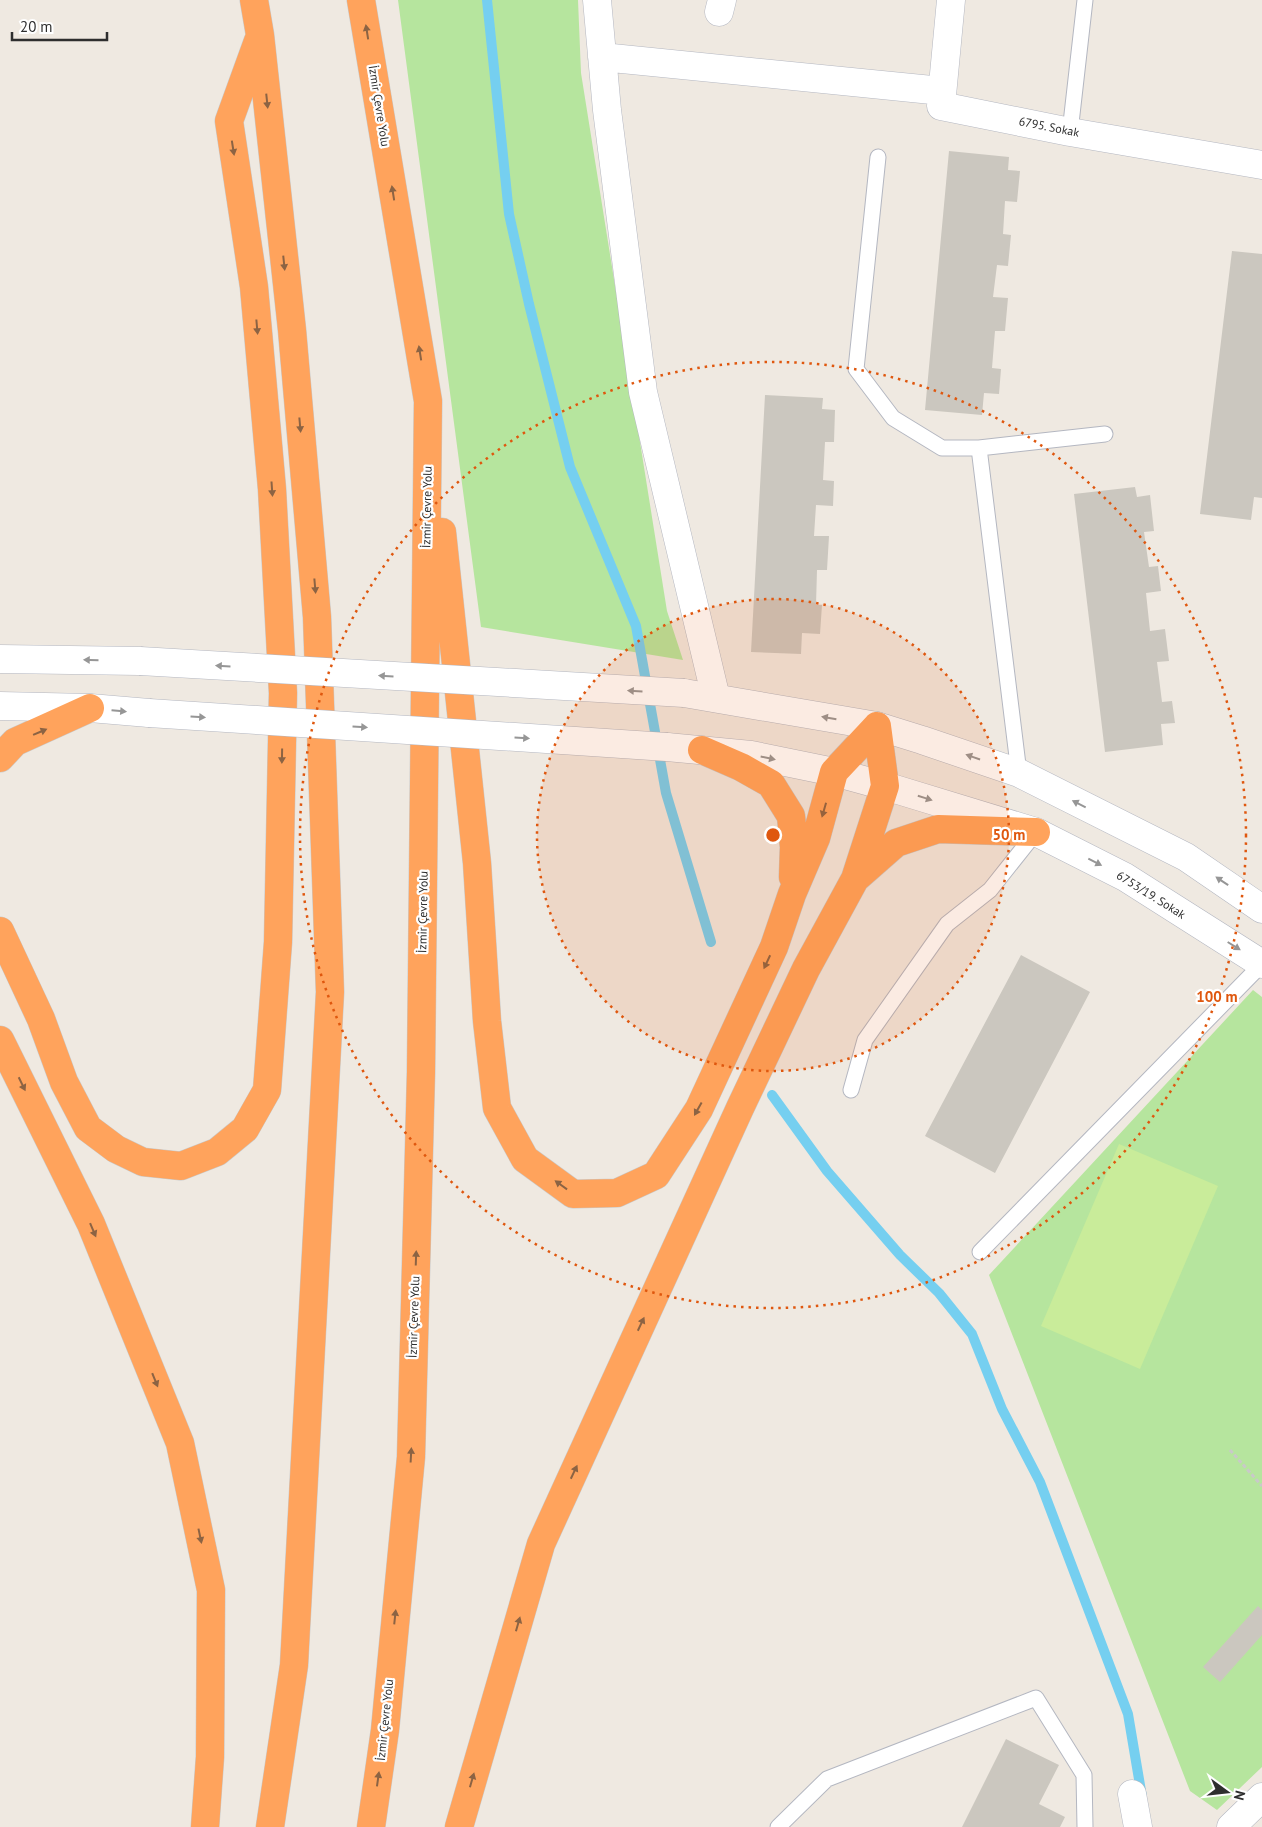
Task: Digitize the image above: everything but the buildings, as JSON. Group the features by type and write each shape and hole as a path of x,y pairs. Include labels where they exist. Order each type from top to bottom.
{"highway":[{"path":"254,0 260,35 292,330 317,618 330,992 294,1665 270,1827"},
{"name":"İzmir Çevre Yolu","path":"361,0 428,401 421,1072 411,1457 384,1730 371,1827"},
{"path":"0,932 41,1020 64,1082 88,1128 116,1150 143,1162 181,1166 217,1152 245,1129 267,1090 278,942 284,693 272,489 254,287 229,122 260,35"},
{"path":"428,401 476,863 487,1021 497,1108 525,1159 573,1194 617,1193 656,1174 699,1109 774,947 792,894 816,838 834,772 877,726"},
{"path":"0,758 16,742 90,708"},
{"path":"459,1827 541,1544 801,978 855,879 885,786 877,726"},
{"path":"702,750 741,767 771,784 791,816 794,847 792,894"},
{"path":"855,879 896,843 938,829 1036,832"},
{"path":"0,1040 91,1224 180,1443 211,1590 210,1757 206,1827"}],"street":[{"path":"598,0 607,110 643,392 716,698"},
{"path":"602,58 942,91 951,0"},
{"name":"6795. Sokak","path":"942,91 941,106 1070,132 1262,165"},
{"path":"0,659 140,661 684,694 877,726 1019,773 1186,857 1262,909"},
{"name":"6753/19. Sokak","path":"0,706 90,708 702,750 750,755 834,772 1036,832 1125,878 1262,964"},
{"path":"1132,1794 1138,1827"},
{"path":"1231,1827 1262,1797"}],"lane":[{"path":"1070,132 1085,0"},
{"path":"878,158 856,369 893,418 942,448 979,448 1106,434"},
{"path":"979,448 1019,773"},
{"path":"851,1090 866,1040 948,924 990,890 1036,832"},
{"path":"980,1252 1262,964"},
{"path":"778,1827 827,1779 1036,1698 1084,1775 1085,1827"}],"path":[{"path":"1230,1450 1262,1486"}],"green space":[{"path":"398,0 578,0 581,73 667,611 683,660 481,627"},
{"path":"1253,990 1262,997 1262,1767 1217,1810 1190,1791 989,1275"},
{"path":"1119,1144 1218,1186 1140,1369 1041,1326"}],"waterway":[{"path":"487,0 509,214 529,304 570,467 636,626 666,793 711,942"},
{"path":"772,1095 827,1171 900,1255 939,1293 972,1334 1002,1409 1040,1482 1128,1714 1142,1797"}]}
